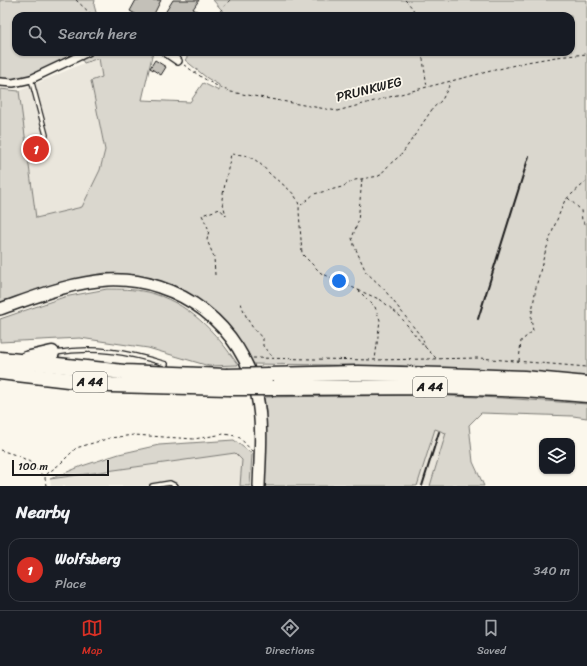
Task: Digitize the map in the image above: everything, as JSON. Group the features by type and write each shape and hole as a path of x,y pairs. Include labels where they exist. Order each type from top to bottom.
{"highway":[{"path":"16,362 52,353"},
{"name":"A 44","path":"0,359 16,362 223,380 526,390 587,395"},
{"path":"166,364 185,368 223,380"},
{"name":"A 44","path":"0,372 111,385 223,380"},
{"name":"A 44","path":"270,381 358,373 524,378 587,384"}],"main road":[{"path":"0,309 60,289 84,283 108,280 131,281 171,291 189,300 210,314 237,345 253,379 260,412 261,436 259,486"}],"street":[{"path":"0,82 13,83 31,80 80,56"},
{"path":"172,56 178,60"}],"lane":[{"path":"31,80 46,135 44,140 46,148"},
{"path":"52,353 86,350 115,351 141,356 166,364"},
{"path":"152,486 170,483 176,486"}],"path":[{"path":"76,0 89,12"},
{"path":"220,12 230,0"},
{"path":"405,0 414,12"},
{"name":"PRUNKWEG","path":"575,55 587,54"},
{"path":"423,56 427,87"},
{"name":"PRUNKWEG","path":"178,60 209,82 231,92 337,111 527,62 566,56"},
{"path":"300,206 314,194 342,187 362,178 379,176 402,154 433,108 442,100 451,81"},
{"path":"215,275 214,257 207,240 209,230 202,215 220,209 226,216 222,200 231,154 248,156 259,162 272,176 286,186 295,196 300,206 299,211 302,254 321,273 381,300 399,315 425,347 437,359"},
{"path":"362,178 358,222 352,238 354,245 366,272 390,296 423,340 425,347"},
{"path":"519,362 520,341 533,331 531,318 536,287 544,256 557,220 565,200 587,181"},
{"path":"568,197 581,210 582,221 587,225"},
{"path":"358,290 375,307 380,320 375,360"},
{"path":"241,303 244,313 256,334 263,338 263,346 275,359"},
{"path":"244,358 375,360 479,358 587,367"},
{"path":"45,478 48,473 60,464 76,448 110,438 134,435 194,438 224,434 240,438 254,452 254,447"},
{"path":"0,450 19,456 30,462 45,478 46,486"}],"shaded area":[{"path":"0,0 95,0 94,5 96,12 12,12 12,56 69,56 29,77 6,80 0,79"},
{"path":"213,0 587,0 587,376 401,366 251,364 241,343 226,324 191,295 171,285 151,278 130,275 105,273 57,283 0,304 0,89 19,91 36,218 82,207 100,170 105,150 91,81 102,77 99,58 84,63 80,56 152,56 142,100 190,102 203,83 219,91 219,85 207,78 185,60 188,56 575,56 575,12 224,12"},
{"path":"99,58 102,77 91,81 105,150 100,170 82,207 35,218 19,91"},
{"path":"107,289 147,292 161,296 188,310 220,341 238,365 209,366 148,348 80,338 0,342 0,319 64,297"},
{"path":"425,395 502,398 587,404 587,418 573,416 481,413 469,425 473,462 484,486 430,486 446,433 435,429 417,486 263,486 266,412 264,397"},
{"path":"435,429 446,433 430,486 417,486"},
{"path":"234,440 252,454 250,486 240,486 242,460 235,453 50,479 82,466 119,454 159,445"},
{"path":"235,453 242,460 240,486 51,486 50,479"}],"building":[{"path":"136,0 161,0 155,12 130,11"},
{"path":"173,0 199,0 193,9 199,12 166,12"},
{"path":"155,60 166,67 161,75 150,68"}],"railway":[{"path":"478,319 529,156"},
{"path":"422,486 439,432"}],"place":[{"name":"Wolfsberg","path":"36,149"}]}
